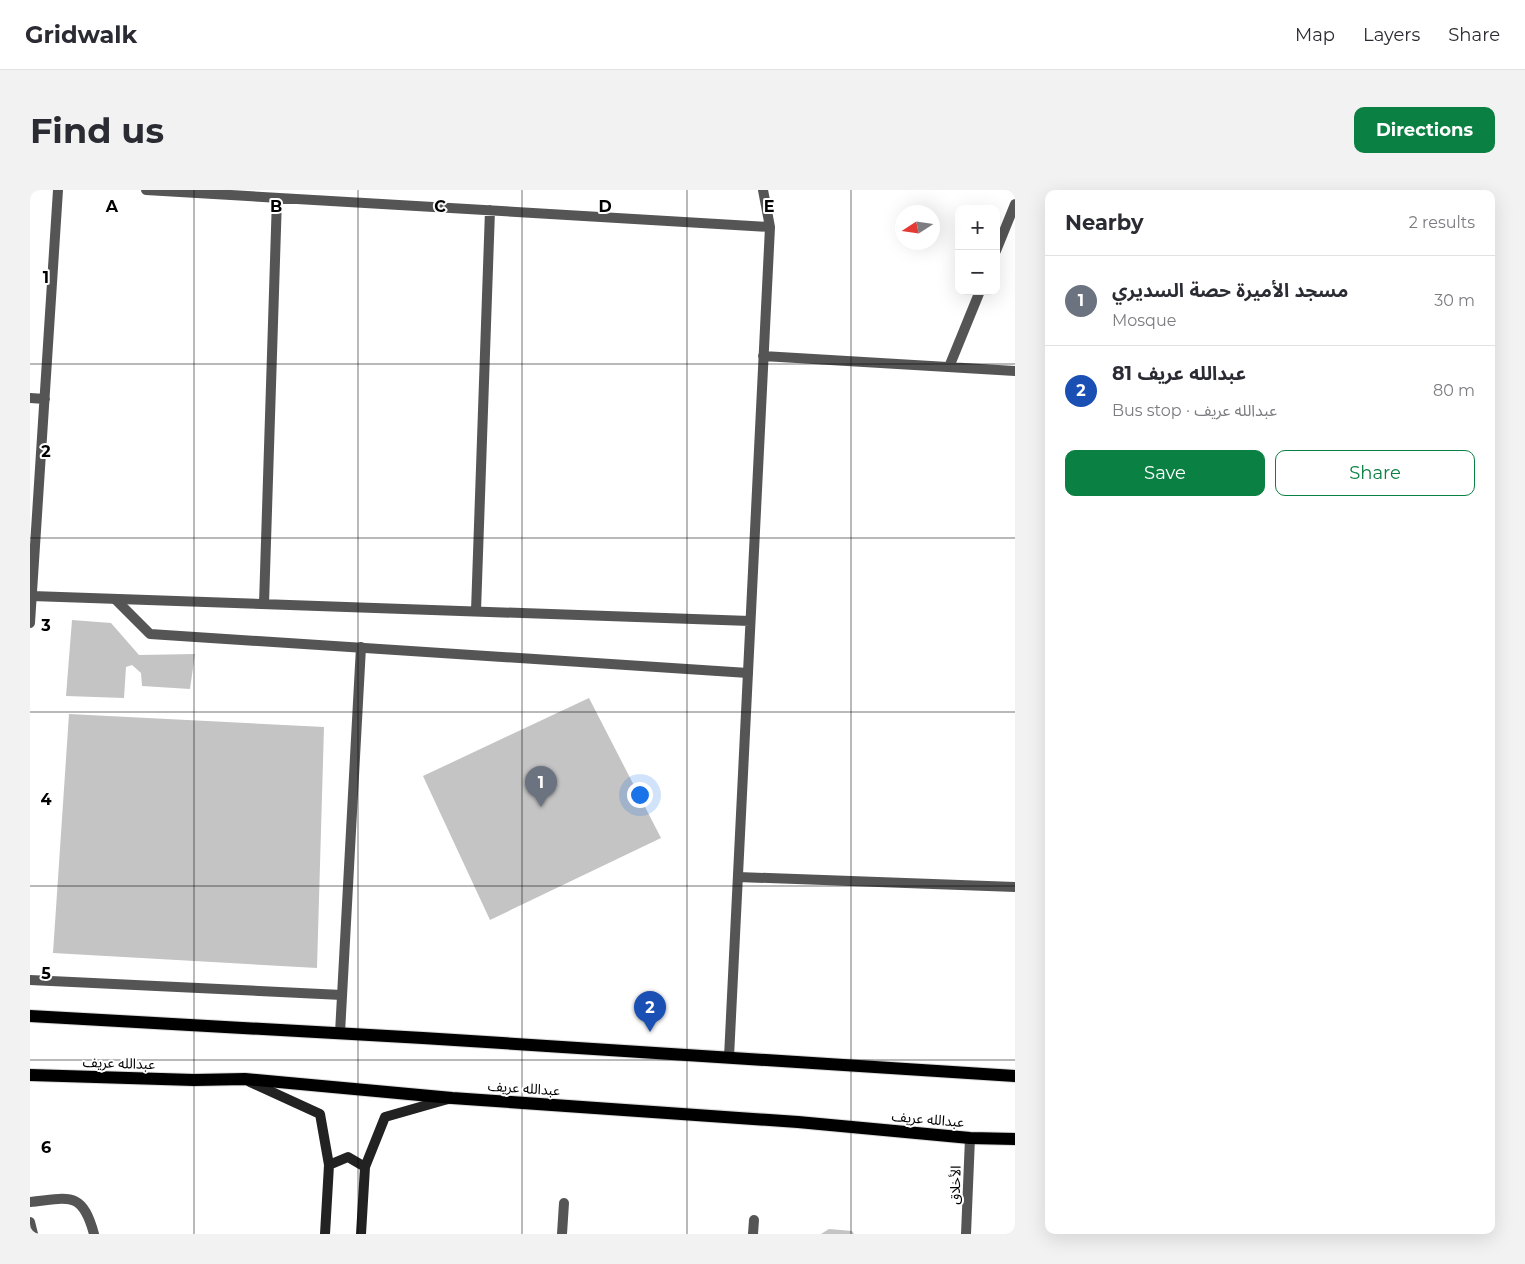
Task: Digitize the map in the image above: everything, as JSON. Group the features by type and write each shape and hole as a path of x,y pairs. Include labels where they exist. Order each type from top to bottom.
{"main road":[{"path":"30,1016 340,1033 1015,1076"},
{"name":"عبدالله عريف","path":"30,1075 194,1080 245,1079 452,1098 798,1122 970,1138 1015,1140"}],"street":[{"path":"30,623 58,190"},
{"path":"146,190 770,226"},
{"path":"729,1057 770,226 764,190"},
{"path":"264,604 277,198"},
{"path":"996,250 1015,204"},
{"path":"476,611 490,210"},
{"path":"949,368 978,295"},
{"path":"763,356 1015,372"},
{"path":"30,398 45,398"},
{"path":"30,497 39,486"},
{"path":"32,596 750,621"},
{"path":"115,599 150,634 748,673"},
{"path":"340,1033 361,647"},
{"path":"738,876 1015,887"},
{"path":"30,980 342,996"},
{"path":"245,1079 320,1114 329,1165 325,1234"},
{"path":"361,1234 365,1167 385,1117 452,1098"},
{"name":"الأخلاق","path":"966,1234 970,1138"},
{"path":"329,1165 348,1157 365,1167"},
{"path":"30,1202 66,1198 80,1203 88,1214 94,1234"},
{"path":"562,1234 564,1203"},
{"path":"753,1234 754,1220"},
{"path":"30,1222 33,1234"}],"building":[{"path":"72,620 111,623 139,655 195,654 190,689 142,686 141,673 132,665 126,667 124,698 66,696"},
{"path":"589,698 661,838 490,920 423,776"},
{"path":"69,714 324,727 317,968 53,953"},
{"path":"829,1229 852,1231 854,1234 821,1234"}],"place":[{"name":"مسجد الأميرة حصة السديري","path":"541,807"},
{"name":"عبدالله عريف 81","path":"650,1032"}]}
